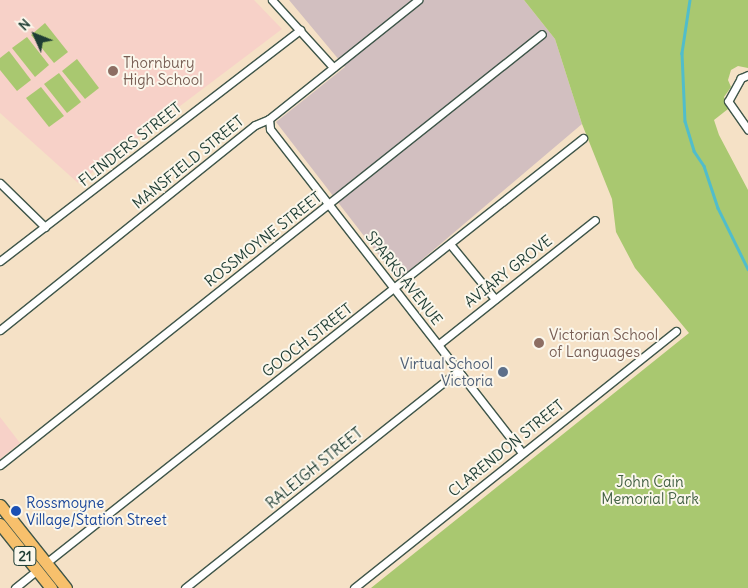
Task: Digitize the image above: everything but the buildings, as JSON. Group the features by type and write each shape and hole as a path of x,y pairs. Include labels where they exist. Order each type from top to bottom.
{"main road":[{"name":"21","path":"0,504 41,567 51,588"},
{"name":"21","path":"0,524 41,567 66,588"}],"street":[{"path":"272,0 333,68"},
{"name":"MANSFIELD STREET","path":"0,330 239,140 255,125 269,119 418,0"},
{"name":"FLINDERS STREET","path":"0,261 300,30"},
{"name":"ROSSMOYNE STREET","path":"0,465 542,34"},
{"path":"745,76 728,101 748,130"},
{"name":"SPARKS AVENUE","path":"269,119 270,129 522,453"},
{"name":"GOOCH STREET","path":"15,588 583,138"},
{"path":"0,183 38,217 44,227"},
{"name":"AVIARY GROVE","path":"439,344 595,220"},
{"path":"450,244 494,300"},
{"name":"CLARENDON STREET","path":"354,588 676,331"},
{"name":"RALEIGH STREET","path":"185,588 459,370"}],"shaded area":[{"name":"Thornbury High School","path":"0,0 254,0 282,29 78,183 0,113"},
{"path":"289,0 524,0 555,39 582,124 398,280 276,122 345,67"},
{"path":"0,417 20,443 0,459"}],"green space":[{"name":"John Cain Memorial Park","path":"524,0 748,0 748,68 738,66 731,70 728,80 731,87 724,97 728,109 714,120 719,135 748,190 748,588 371,588 689,333 635,268 616,232 612,199 582,124 555,39"},
{"path":"45,23 68,52 54,63 31,35"},
{"path":"27,37 49,65 35,77 12,48"},
{"path":"9,51 31,80 17,91 0,70 0,58"},
{"path":"77,59 99,88 85,99 62,71"},
{"path":"59,73 81,102 67,113 44,84"},
{"path":"41,87 64,116 49,127 26,98"}],"waterway":[{"path":"690,0 682,53 685,121 694,151 704,166 718,208 748,269"}],"place":[{"name":"Thornbury High School","path":"113,71"},
{"name":"Victorian School of Languages","path":"539,343"},
{"name":"Virtual School Victoria","path":"503,372"},
{"name":"Rossmoyne Village/Station Street","path":"16,511"}]}
